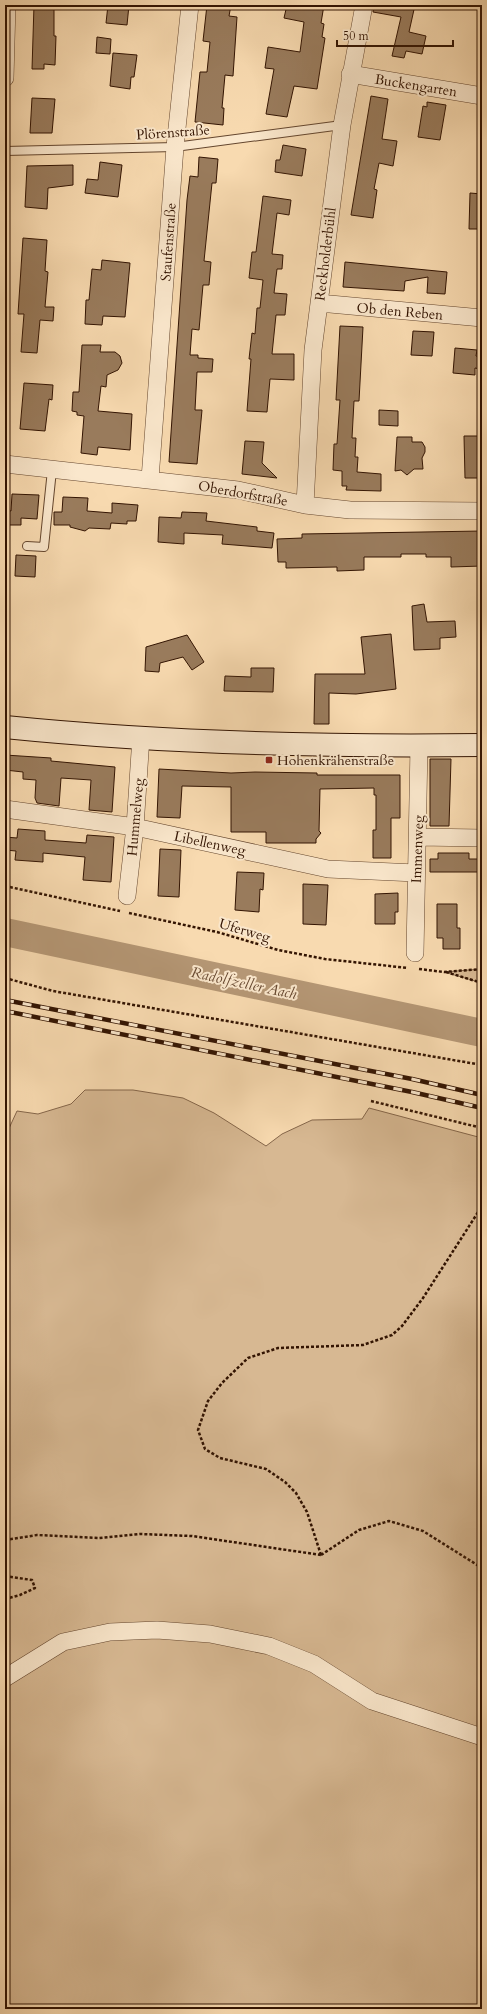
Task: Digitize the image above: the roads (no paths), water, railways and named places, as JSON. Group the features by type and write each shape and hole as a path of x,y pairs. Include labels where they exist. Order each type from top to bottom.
{"main road":[{"path":"5,727 141,738 208,741 419,746 482,745"}],"street":[{"path":"5,78 7,5"},
{"name":"Staufenstraße","path":"150,479 175,147 190,5"},
{"name":"Reckholderbühl","path":"305,505 313,350 342,125 350,74 364,5"},
{"name":"Buckengarten","path":"350,74 482,96"},
{"name":"Ob den Reben","path":"319,304 482,318"},
{"name":"Oberdorfstraße","path":"5,464 238,490 305,505 350,510 482,511"},
{"name":"Hummelweg","path":"128,896 135,827 141,738"},
{"name":"Immenweg","path":"416,953 419,746"},
{"name":"Libellenweg","path":"5,809 135,827 328,869 416,873"},
{"path":"418,837 482,838"},
{"path":"5,1678 63,1642 110,1632 157,1630 210,1634 269,1646 314,1664 372,1701 482,1737"}],"lane":[{"name":"Plörenstraße","path":"5,151 175,147 342,125"},
{"path":"27,546 44,547 52,470"}],"waterway":[{"name":"Radolfzeller Aach","path":"5,932 482,1033"}],"railway":[{"path":"5,1000 412,1079 482,1095"},
{"path":"5,1011 412,1092 482,1108"}],"place":[{"name":"Hohenkrähenstraße","path":"269,760"}]}
